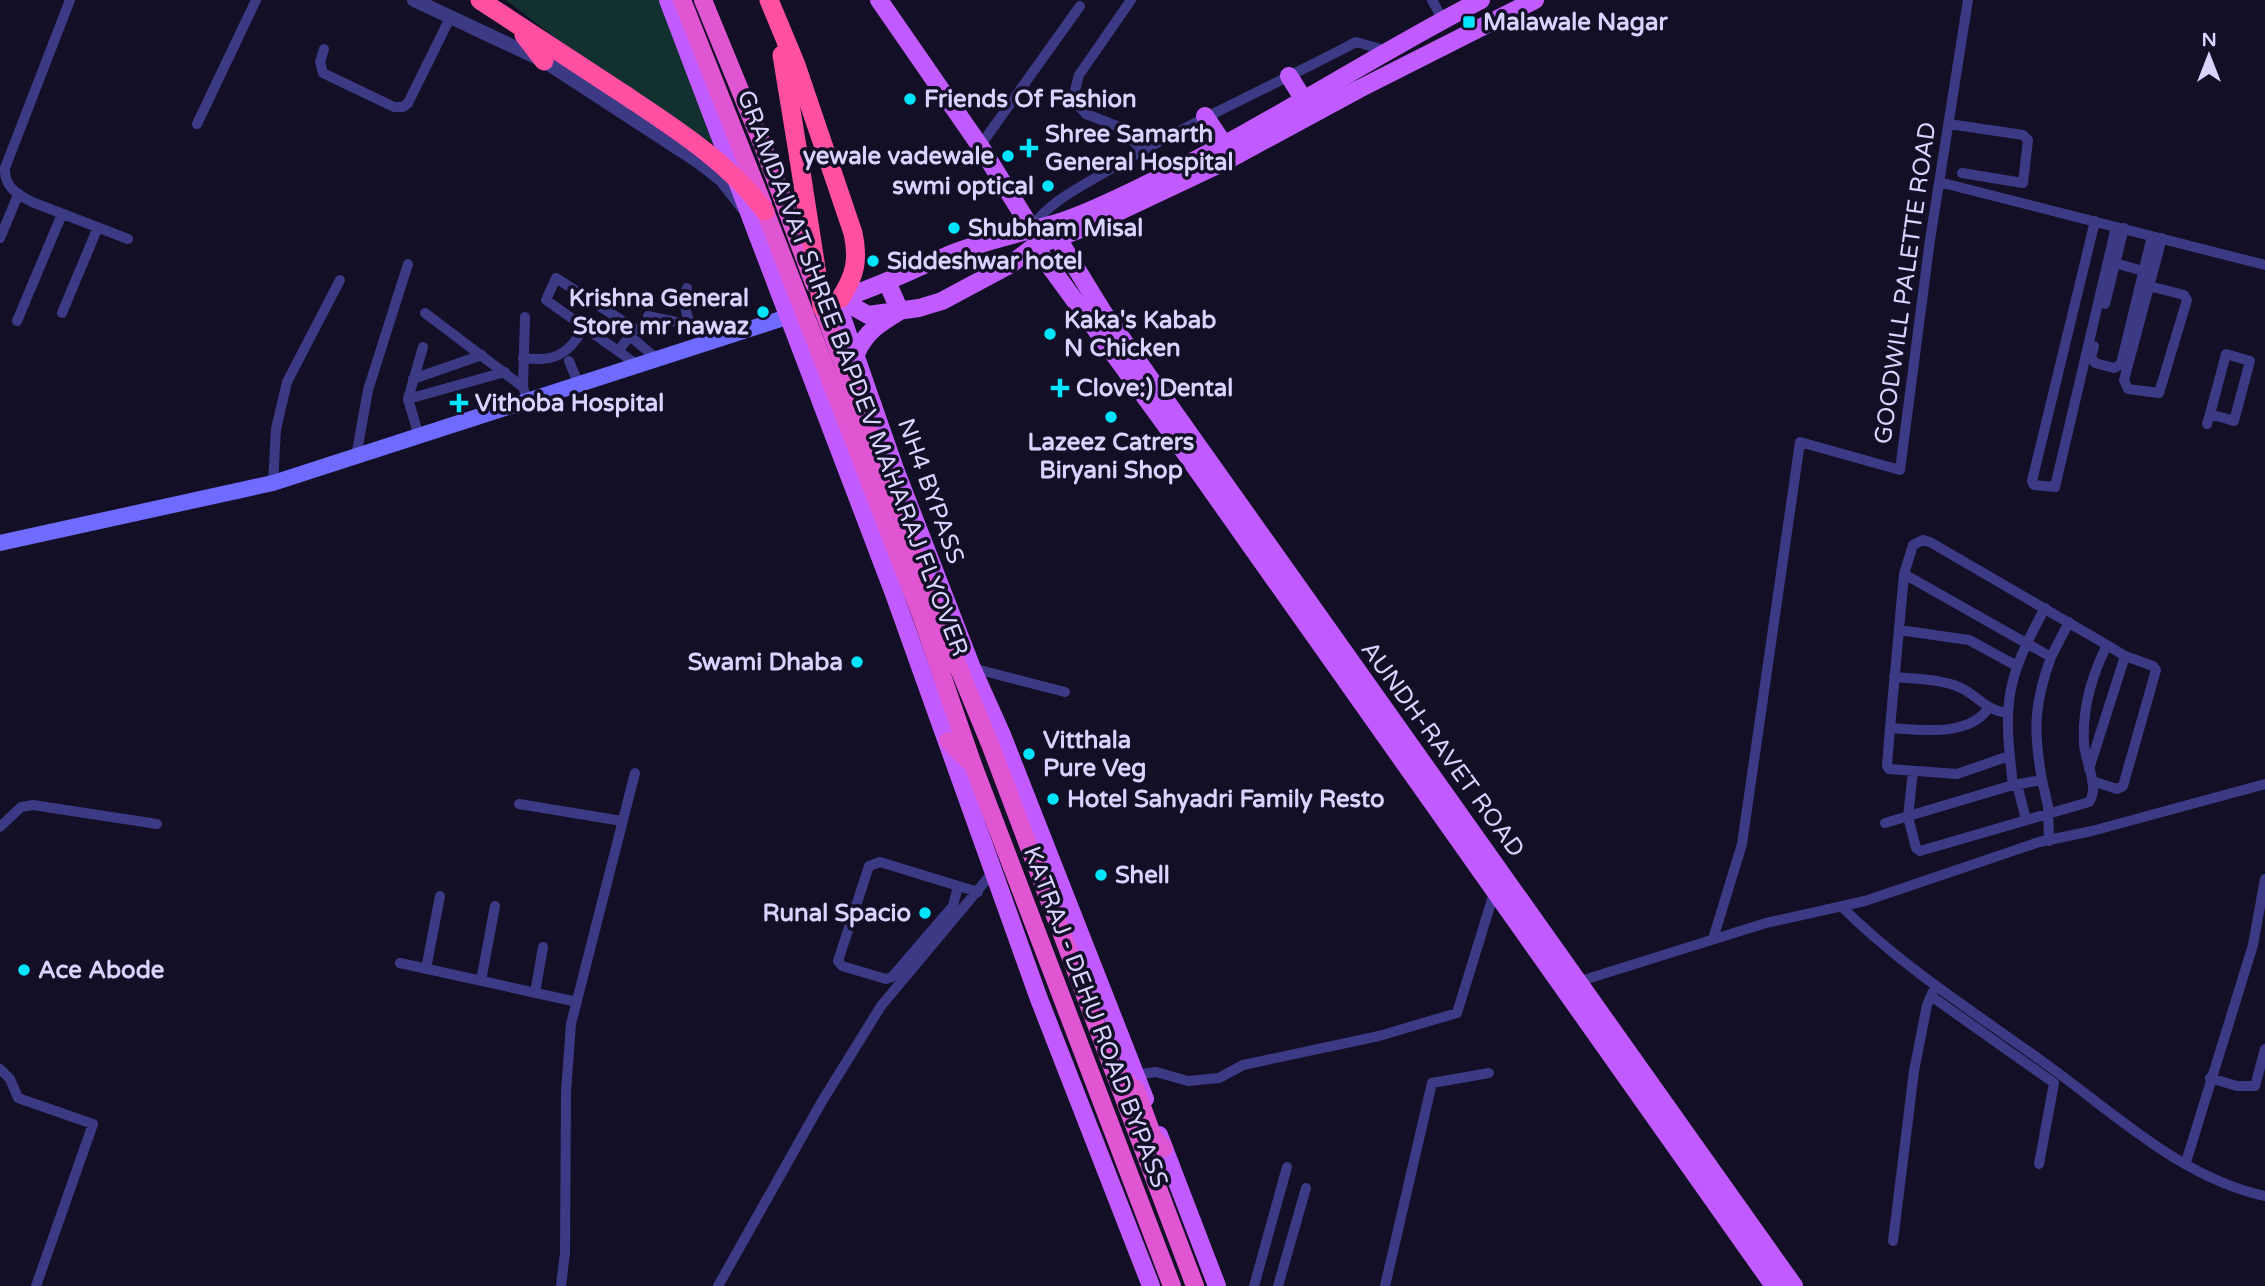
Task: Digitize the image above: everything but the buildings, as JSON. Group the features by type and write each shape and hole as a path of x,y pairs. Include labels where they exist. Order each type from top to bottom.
{"highway":[{"path":"480,0 707,151 735,176 757,212"},
{"name":"GRAMDAIVAT SHREE BAPDEV MAHARAJ FLYOVER","path":"682,0 744,154 757,212 926,609 982,703"},
{"name":"GRAMDAIVAT SHREE BAPDEV MAHARAJ FLYOVER","path":"703,0 763,146 833,302 974,765"},
{"path":"771,5 799,159 833,302"},
{"path":"771,5 796,65 857,248 854,278 833,302"},
{"path":"515,23 544,61"},
{"name":"KATRAJ - DEHU ROAD BYPASS","path":"982,703 987,735 1111,1070 1195,1286"},
{"path":"948,741 974,765"},
{"name":"KATRAJ - DEHU ROAD BYPASS","path":"974,765 1172,1286"},
{"path":"1111,1070 1136,1090 1154,1139 1164,1148"}],"main road":[{"path":"668,0 757,212 790,316 948,741 993,872 1152,1286"},
{"name":"AUNDH-RAVET ROAD","path":"879,0 980,146 1033,237 1774,1286"},
{"path":"833,302 868,315 900,311 942,300 1011,264 1033,237 1165,175 1482,0"},
{"path":"0,543 40,532 187,505 273,483 419,436 526,394 579,385 833,302 947,256 1033,237 1057,237 1226,161 1359,89 1535,0"},
{"path":"1289,76 1304,100"},
{"path":"1205,116 1223,143"},
{"name":"AUNDH-RAVET ROAD","path":"1057,237 1104,312 1794,1286"},
{"path":"887,282 900,311"},
{"name":"NH4 BYPASS","path":"833,302 856,354 895,469 972,668 982,703 1135,1075 1217,1286"},
{"path":"856,354 862,339 874,327 900,311"}],"street":[{"path":"70,0 5,167 4,177 18,195 128,239"},
{"path":"197,124 256,0"},
{"path":"414,0 544,61 699,162 757,212"},
{"path":"1131,0 1079,75 1074,94 1076,103 1086,114 1122,128 1141,150"},
{"path":"1432,0 1443,20"},
{"name":"GOODWILL PALETTE ROAD","path":"1713,939 1742,844 1800,443 1900,470 1939,182 1968,0"},
{"path":"980,146 1080,6"},
{"path":"324,49 320,62 323,74 394,107 403,107 408,103 452,16"},
{"path":"1033,237 1053,203 1141,150 1205,116 1356,42 1390,52"},
{"path":"1949,124 2023,135 2028,140 2023,183 1962,173"},
{"path":"1939,182 2265,265"},
{"path":"0,238 18,195"},
{"path":"17,321 62,214"},
{"path":"2095,221 2032,481 2034,485 2055,487 2110,251 2120,228"},
{"path":"62,313 98,228"},
{"path":"2120,228 2091,357 2095,363 2114,368 2120,365 2143,271 2157,237"},
{"path":"2149,286 2184,295 2187,300 2165,380 2159,393 2154,395 2124,385 2149,286 2157,237"},
{"path":"2089,246 2110,251"},
{"path":"356,457 368,390 408,264"},
{"path":"2122,265 2143,271"},
{"path":"620,350 635,329 555,278 546,300 639,366"},
{"path":"273,483 276,429 287,382 340,281"},
{"path":"687,288 683,312 690,325 709,342"},
{"path":"425,313 505,372 526,394"},
{"path":"648,316 690,325"},
{"path":"525,317 523,358 526,394"},
{"path":"523,358 538,360 560,356 572,346 582,330"},
{"path":"630,336 658,360"},
{"path":"419,436 408,399 423,347"},
{"path":"2226,354 2250,361 2234,421 2208,419 2226,354"},
{"path":"413,379 482,355"},
{"path":"569,360 579,385"},
{"path":"408,399 505,372"},
{"path":"2009,756 1963,774 1887,768 1904,574 1913,545 1923,540 2125,656 2154,666 2156,670 2123,786 2117,789 2092,781"},
{"path":"1904,574 2051,657"},
{"path":"2044,841 2036,818 2015,785 2009,756 2006,713 2015,665 2045,608"},
{"path":"2036,818 2048,806 2035,741 2035,713 2051,657 2069,622"},
{"path":"1899,630 1969,640 2015,665"},
{"path":"1913,771 1908,817 1916,848 1920,851 2089,802 2093,797 2084,748 2085,716 2090,685 2107,645"},
{"path":"2089,769 2125,656"},
{"path":"972,668 1065,692"},
{"path":"1894,677 1950,684 1969,692 1988,709 2006,713"},
{"path":"1890,728 1965,727 1981,719 1988,709"},
{"path":"561,1286 565,1253 566,1092 572,1024 635,773"},
{"path":"1885,823 2015,785 2042,780"},
{"path":"1562,988 1713,939 1842,906 2044,841 2265,784"},
{"path":"519,804 622,821"},
{"path":"0,827 21,807 33,805 157,824"},
{"path":"958,886 953,906 892,977 886,979 842,966 838,961 869,866 873,863 880,862 978,892"},
{"path":"718,1286 821,1103 881,1006 993,872"},
{"path":"2186,1162 2253,945 2265,879"},
{"path":"1135,1075 1156,1072 1188,1081 1219,1079 1242,1065 1379,1036 1457,1013 1494,893"},
{"path":"426,969 440,896"},
{"path":"481,981 495,906"},
{"path":"1842,906 1933,991 2054,1083 2039,1164"},
{"path":"535,993 543,947"},
{"path":"400,964 577,1002"},
{"path":"1933,991 2041,1060 2138,1133 2224,1184 2265,1196"},
{"path":"1893,1241 1914,1071 1933,991"},
{"path":"2210,1078 2237,1086 2255,1086 2265,1049"},
{"path":"0,1069 6,1071 18,1098 93,1124 36,1286"},
{"path":"1385,1286 1433,1083 1489,1073"},
{"path":"1254,1286 1287,1167"},
{"path":"1278,1286 1306,1188"}],"green space":[{"path":"506,0 662,0 715,145 571,50"}],"place":[{"name":"Malawale Nagar","path":"1469,22"},
{"name":"Friends Of Fashion","path":"910,99"},
{"name":"Shree Samarth General Hospital","path":"1029,148"},
{"name":"yewale vadewale","path":"1008,156"},
{"name":"swmi optical","path":"1048,186"},
{"name":"Shubham Misal","path":"954,228"},
{"name":"Siddeshwar hotel","path":"873,261"},
{"name":"Krishna General Store mr nawaz","path":"763,312"},
{"name":"Kaka's Kabab N Chicken","path":"1050,334"},
{"name":"Clove:) Dental","path":"1060,388"},
{"name":"Vithoba Hospital","path":"459,403"},
{"name":"Lazeez Catrers Biryani Shop","path":"1111,417"},
{"name":"Swami Dhaba","path":"857,662"},
{"name":"Vitthala Pure Veg","path":"1029,754"},
{"name":"Hotel Sahyadri Family Resto","path":"1053,799"},
{"name":"Shell","path":"1101,875"},
{"name":"Runal Spacio","path":"925,913"},
{"name":"Ace Abode","path":"24,970"}]}
